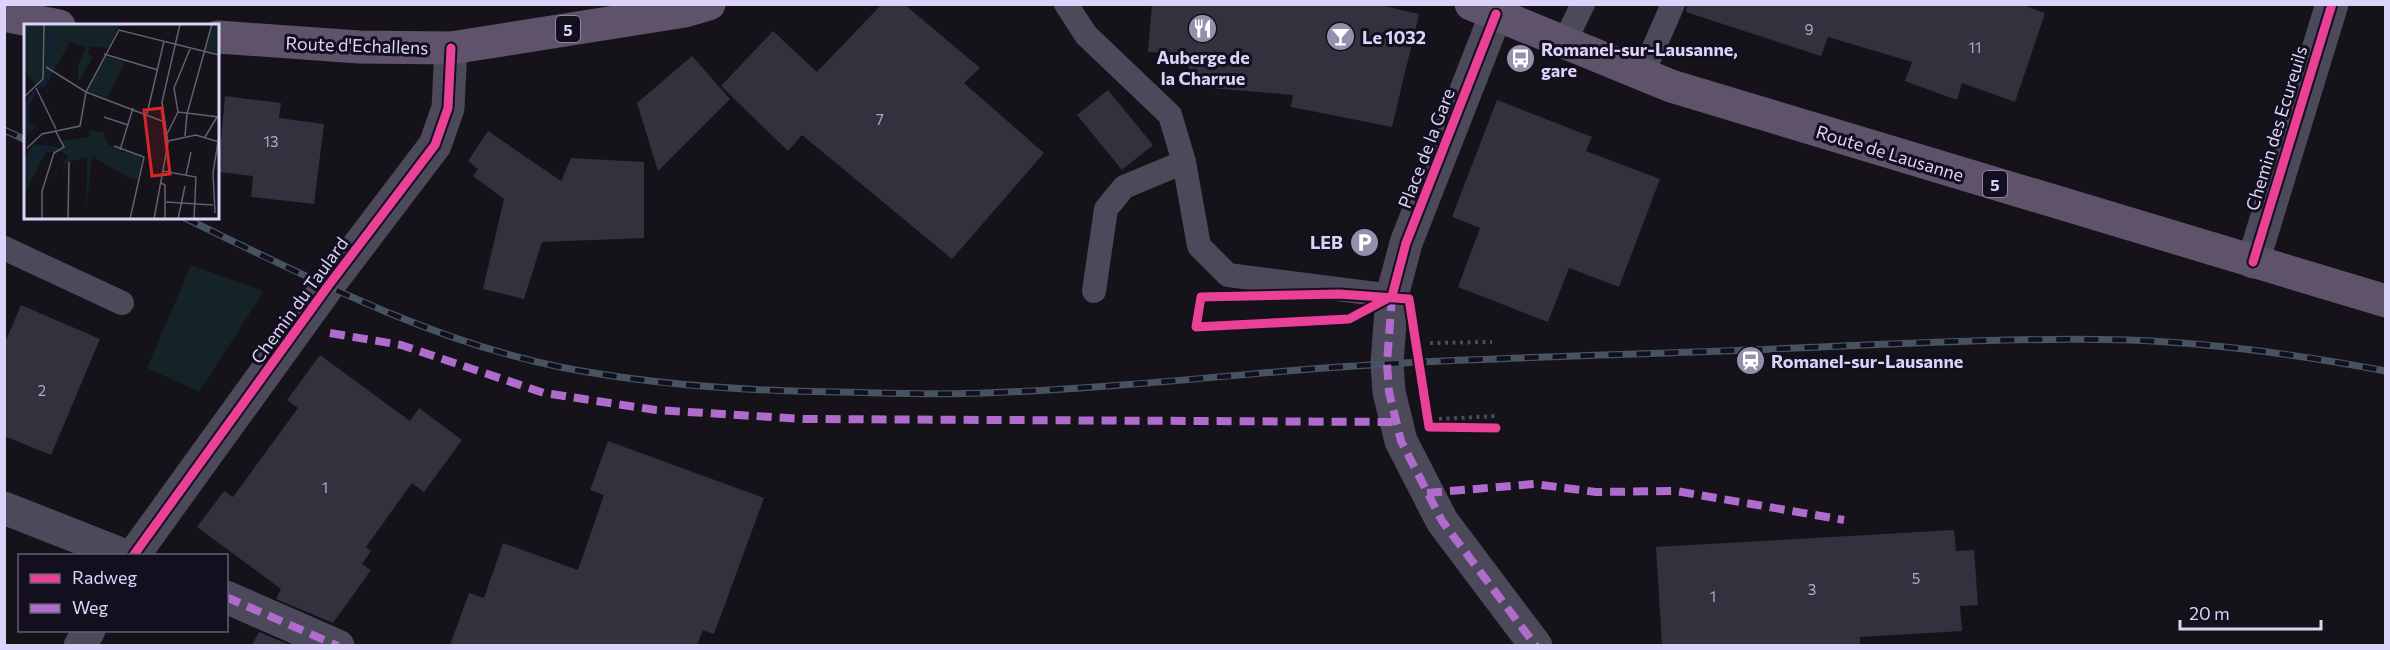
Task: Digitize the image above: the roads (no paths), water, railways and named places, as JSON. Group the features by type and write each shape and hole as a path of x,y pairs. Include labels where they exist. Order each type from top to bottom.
{"main road":[{"name":"Route d'Echallens","path":"219,37 359,47 451,48 685,11 709,4"},
{"name":"Route de Lausanne","path":"1483,9 1682,90 2385,301"},
{"path":"4,15 49,24"}],"street":[{"name":"Chemin des Ecureuils","path":"2253,262 2332,4"},
{"name":"Place de la Gare","path":"1483,9 1406,243 1392,296 1388,344 1392,407 1401,441 1442,521 1536,645"},
{"name":"Chemin du Taulard","path":"134,554 328,286 435,146 448,108 451,48"},
{"path":"4,508 123,554"},
{"path":"228,598 338,645"},
{"path":"80,645 88,632"}],"lane":[{"path":"1066,4 1086,35 1170,115 1184,162 1199,246 1228,275 1392,296"},
{"path":"1565,41 1583,4"},
{"path":"1642,75 1673,4"},
{"path":"1094,291 1106,209 1124,186 1184,162"},
{"path":"4,248 122,303"}],"railway":[{"path":"4,130 24,139"},
{"path":"187,219 368,304 415,323 511,355 595,373 664,383 734,388 912,394 985,393 1411,363 2034,340 2129,340 2193,344 2290,355 2386,371"}],"place":[{"name":"Auberge de la Charrue","path":"1203,28"},
{"name":"Le 1032","path":"1341,37"},
{"name":"Romanel-sur-Lausanne, gare","path":"1520,59"},
{"name":"LEB","path":"1364,242"},
{"name":"Romanel-sur-Lausanne","path":"1750,361"}]}
